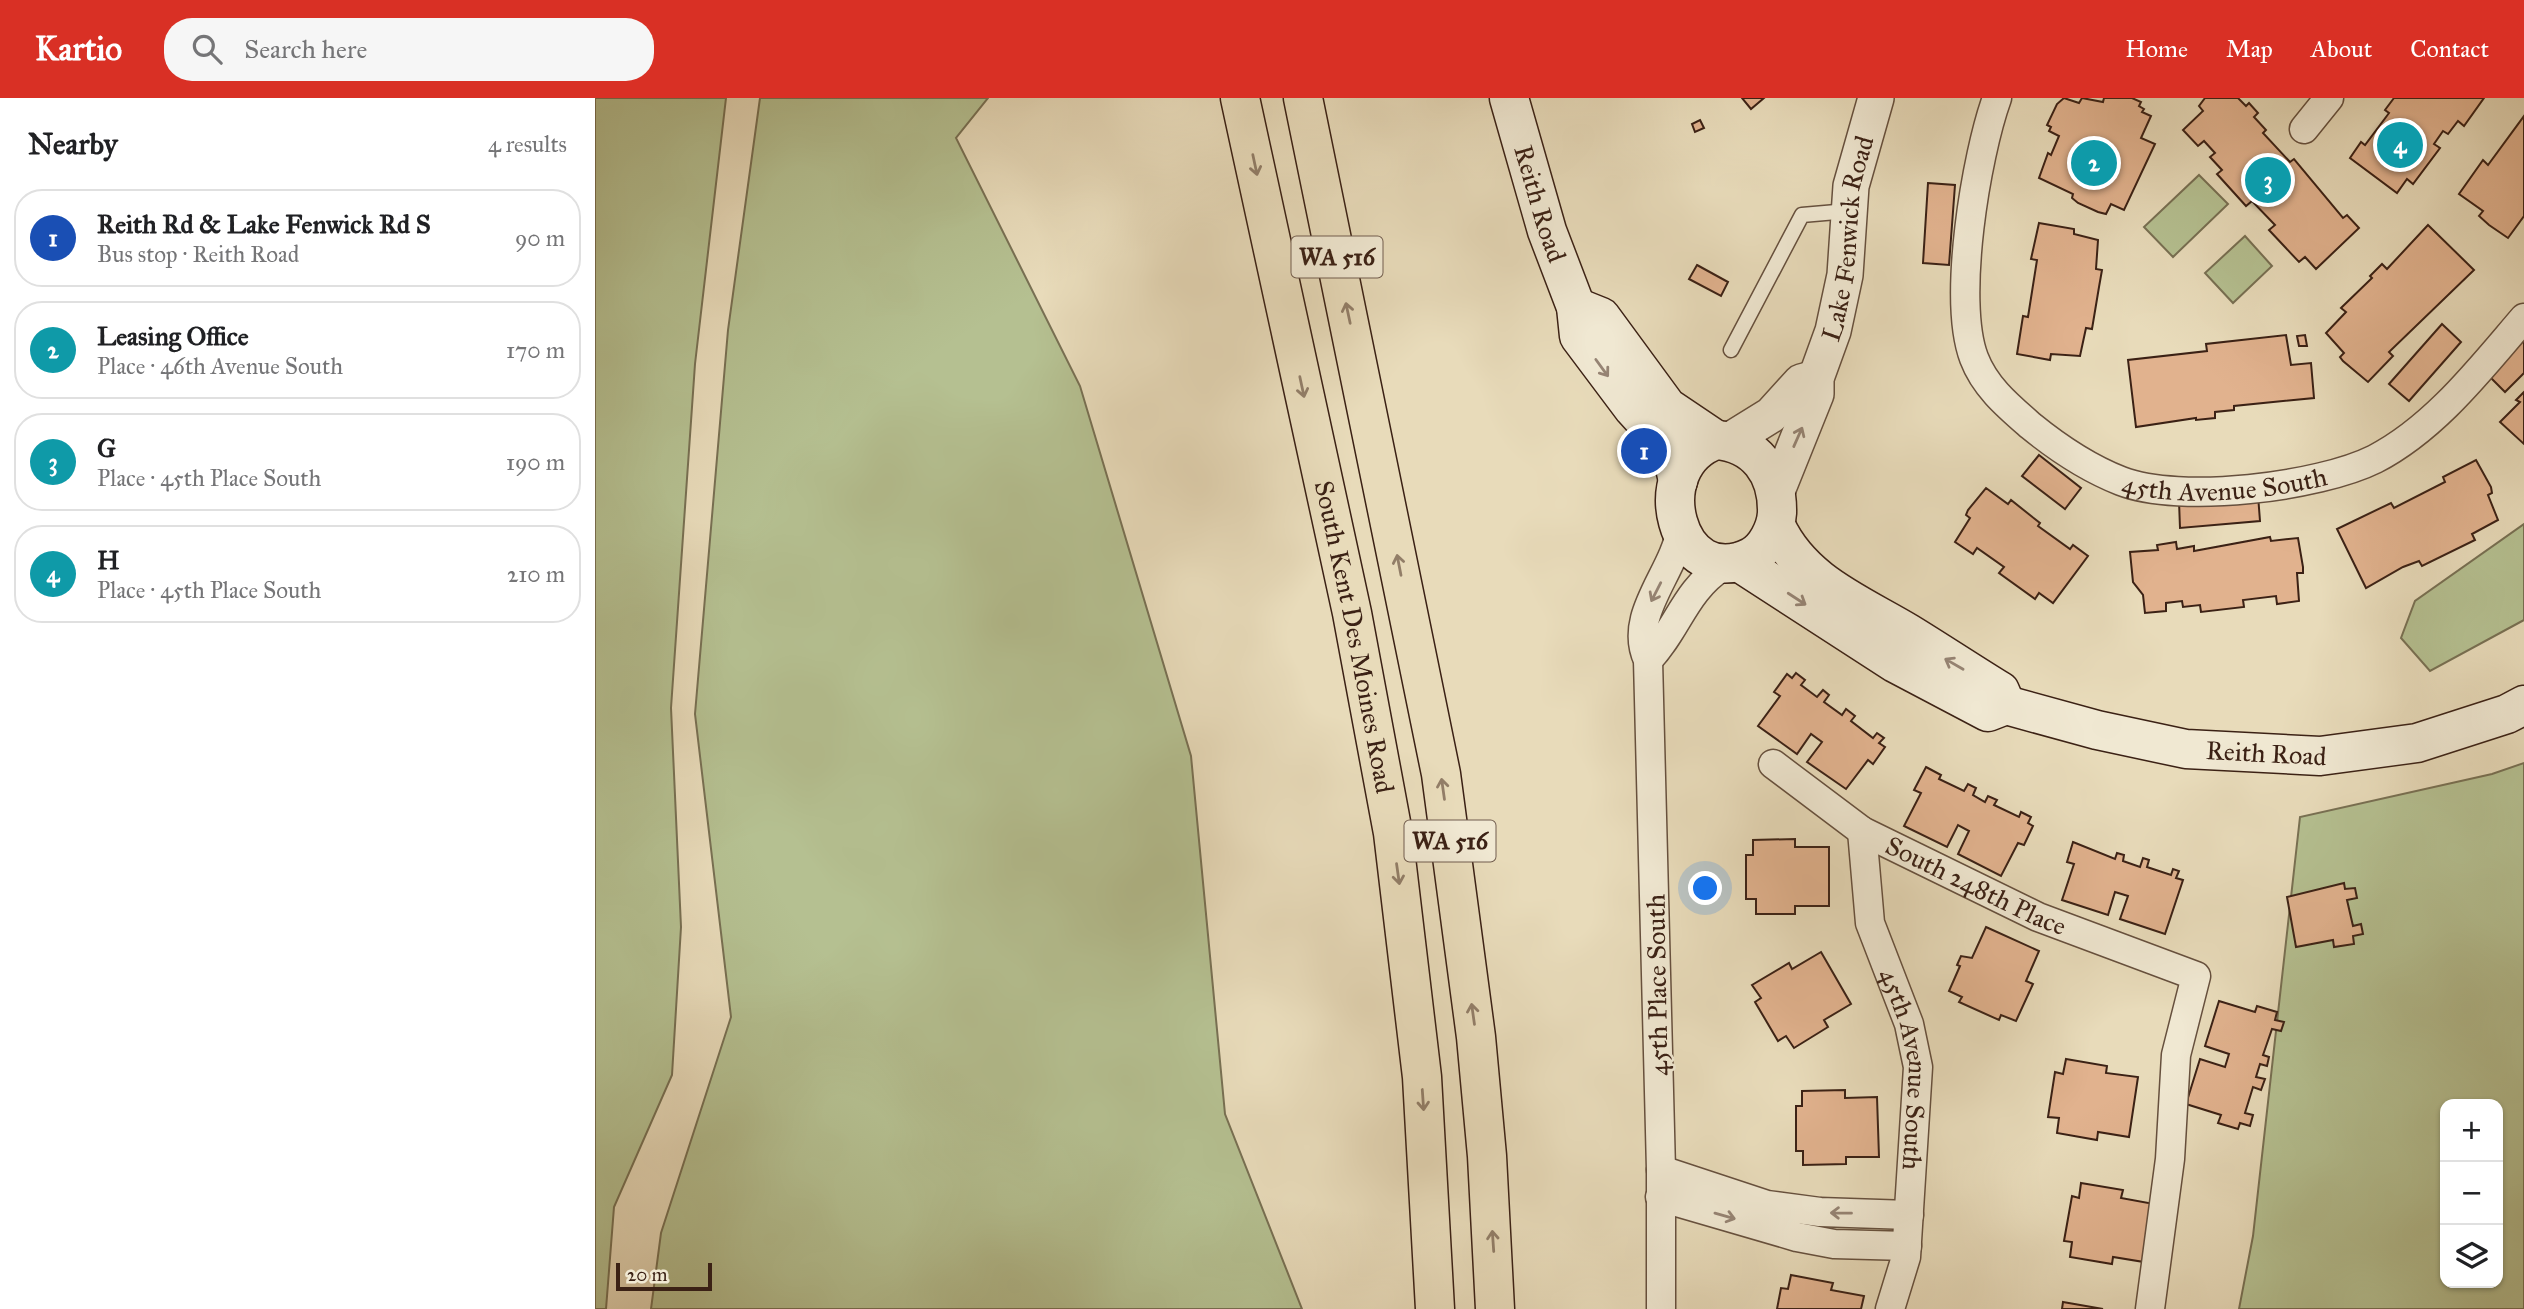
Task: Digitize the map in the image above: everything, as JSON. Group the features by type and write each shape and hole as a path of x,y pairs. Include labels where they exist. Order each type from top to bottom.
{"highway":[{"name":"South Kent Des Moines Road","path":"1240,98 1352,614 1393,833 1422,1077 1435,1309"},
{"name":"WA 516","path":"1303,98 1441,774 1477,1049 1487,1156 1495,1309"}],"main road":[{"name":"Reith Road","path":"1509,98 1547,231 1576,307 1579,336 1633,408 1664,441 1673,459 1678,481 1675,496 1681,529 1699,556 1731,564 1939,689 1988,712 2006,705 2097,730 2186,749 2320,755 2417,743 2507,714 2524,705"},
{"path":"1576,307 1601,317 1667,407 1723,440 1744,445 1761,460 1775,511 1798,560 1844,599 1909,634 2000,691 2006,705"},
{"path":"1678,481 1685,460 1703,444 1723,440"},
{"path":"1731,564 1755,555 1775,511"}],"street":[{"name":"Lake Fenwick Road","path":"1775,511 1817,394 1816,379 1840,304 1845,275 1848,211 1855,167 1876,98"},
{"name":"45th Avenue South","path":"1997,98 1985,132 1975,193 1966,299 1968,341 1975,360 1994,392 2012,410 2067,453 2098,471 2133,484 2187,490 2273,487 2318,479 2377,458 2404,441 2442,408 2524,318"},
{"path":"2304,129 2329,98"},
{"path":"1723,440 1771,415 1801,382 1816,379"},
{"name":"45th Place South","path":"1661,1309 1648,660 1641,645 1642,627 1654,594 1674,560 1681,529"},
{"path":"1648,660 1661,647 1694,590 1731,564"},
{"name":"South 248th Place","path":"1773,764 1862,831 2038,917 2196,976 2176,1055 2170,1158 2150,1309"},
{"name":"45th Avenue South","path":"1862,831 1870,923 1909,1024 1918,1067 1907,1246 1902,1278 1890,1309"},
{"path":"1660,1184 1767,1205 1820,1212 1909,1215"},
{"path":"1660,1184 1797,1237 1834,1244 1907,1246"}],"lane":[{"path":"1731,350 1802,215 1848,211"}],"green space":[{"path":"595,98 726,98 695,364 671,708 681,927 672,1075 614,1207 606,1309 595,1309"},
{"path":"760,98 988,98 956,138 1080,386 1191,756 1225,1114 1302,1309 651,1309 661,1233 731,1017 695,714 728,330"},
{"path":"2199,175 2228,204 2173,257 2144,227"},
{"path":"2245,236 2272,266 2233,303 2205,273"},
{"path":"2524,524 2524,620 2430,671 2401,638 2415,601"},
{"path":"2524,763 2524,1309 2239,1309 2253,1236 2300,817 2492,774"}],"building":[{"path":"1742,98 1764,98 1751,109"},
{"path":"2064,98 2079,103 2082,98 2103,102 2104,98 2132,98 2141,102 2139,106 2144,109 2142,112 2151,116 2141,138 2155,144 2124,210 2111,204 2106,214 2098,212 2078,203 2072,198 2073,194 2039,178 2048,153 2051,155 2059,136 2049,131 2051,127 2047,125 2057,104"},
{"path":"2205,98 2238,98 2246,106 2249,103 2258,113 2254,117 2266,130 2263,133 2290,162 2294,159 2343,218 2347,215 2359,228 2316,269 2305,257 2299,262 2269,230 2275,225 2252,201 2246,206 2217,174 2222,170 2210,157 2215,153 2204,141 2198,146 2183,130 2203,111 2199,106"},
{"path":"2394,98 2484,98 2464,126 2458,121 2448,134 2443,131 2434,144 2440,148 2413,184 2407,179 2397,193 2350,158 2361,142 2365,145 2389,113 2385,110"},
{"path":"2524,116 2524,216 2508,238 2479,216 2483,211 2459,194 2483,160 2488,165"},
{"path":"1700,120 1704,128 1695,132 1692,124"},
{"path":"1928,183 1955,185 1949,265 1923,263"},
{"path":"2039,223 2074,229 2074,234 2098,240 2096,269 2102,270 2092,329 2086,328 2080,356 2051,354 2050,360 2017,354 2023,316 2028,317 2037,260 2031,259"},
{"path":"2428,225 2474,270 2389,352 2393,356 2368,382 2343,361 2340,357 2344,353 2326,333 2346,312 2341,308 2372,278 2370,276 2382,264 2387,269"},
{"path":"1697,265 1728,282 1721,296 1689,279"},
{"path":"2442,324 2461,342 2409,401 2389,384"},
{"path":"2524,334 2524,373 2505,392 2486,373"},
{"path":"2286,335 2291,365 2311,363 2314,398 2234,406 2234,410 2215,412 2215,418 2196,418 2136,427 2128,360 2207,351 2206,344"},
{"path":"2305,335 2307,346 2299,346 2297,336"},
{"path":"2524,392 2524,444 2500,422 2520,402 2516,400"},
{"path":"2039,455 2081,488 2065,509 2022,476"},
{"path":"2476,460 2491,487 2492,493 2488,495 2498,520 2472,534 2475,540 2422,566 2419,561 2403,567 2366,588 2337,529 2391,503 2394,508 2445,482 2443,477"},
{"path":"1986,488 2008,504 2011,500 2040,523 2038,526 2070,549 2073,545 2088,556 2053,603 2039,593 2035,599 1999,573 2004,567 1977,548 1973,554 1955,542 1970,518 1966,515 1968,510"},
{"path":"2258,495 2260,521 2180,528 2179,501"},
{"path":"2270,537 2271,541 2298,538 2303,567 2303,573 2297,573 2299,601 2277,604 2276,596 2243,600 2244,607 2201,612 2200,605 2183,607 2182,601 2166,603 2166,611 2145,613 2143,595 2133,582 2130,552 2158,550 2157,545 2176,542 2177,549 2194,546 2194,551"},
{"path":"1796,673 1805,680 1801,685 1817,697 1823,690 1829,695 1824,702 1842,715 1846,709 1855,716 1851,721 1873,738 1877,733 1884,738 1879,743 1885,747 1873,764 1868,760 1846,789 1807,762 1822,742 1811,734 1797,754 1758,726 1780,696 1774,692 1787,674 1792,678"},
{"path":"1926,767 1941,775 1939,779 1964,791 1968,784 1976,788 1973,795 1985,802 1988,796 1997,800 1994,805 2019,817 2021,812 2031,817 2028,823 2033,826 2024,845 2018,843 2001,876 1958,854 1969,831 1958,825 1947,847 1904,826 1921,793 1914,790"},
{"path":"1795,839 1795,847 1829,847 1829,906 1795,906 1795,914 1756,914 1756,899 1746,899 1746,855 1753,855 1753,840"},
{"path":"2073,842 2115,859 2117,853 2124,855 2123,861 2140,867 2143,858 2149,860 2147,867 2171,875 2173,869 2179,871 2176,878 2183,880 2165,934 2120,919 2128,896 2115,892 2108,915 2062,900 2074,864 2067,862"},
{"path":"2344,883 2345,889 2355,888 2357,898 2347,900 2353,926 2361,924 2363,934 2353,936 2354,944 2334,947 2333,940 2296,947 2287,897"},
{"path":"1986,927 2039,951 2026,981 2033,984 2016,1021 2001,1015 1999,1020 1959,1002 1962,997 1949,991 1960,966 1957,965 1961,956 1972,958"},
{"path":"1821,952 1851,1004 1824,1020 1828,1027 1794,1048 1786,1036 1778,1041 1755,1002 1761,998 1752,985 1789,963 1792,969"},
{"path":"2219,1001 2255,1012 2257,1006 2277,1012 2275,1020 2284,1022 2281,1031 2272,1029 2263,1055 2269,1057 2267,1066 2260,1064 2256,1077 2265,1079 2261,1090 2253,1087 2245,1113 2253,1115 2250,1126 2240,1123 2238,1129 2218,1123 2221,1115 2186,1104 2200,1059 2225,1067 2229,1054 2205,1046"},
{"path":"2066,1059 2107,1066 2106,1073 2138,1077 2129,1137 2098,1132 2097,1140 2057,1133 2059,1118 2048,1117 2055,1072 2063,1074"},
{"path":"1845,1090 1845,1098 1877,1097 1879,1157 1846,1157 1846,1164 1803,1165 1803,1151 1796,1151 1796,1106 1802,1106 1802,1091"},
{"path":"2081,1183 2123,1190 2121,1198 2154,1204 2144,1262 2113,1257 2112,1264 2070,1257 2072,1242 2064,1241 2072,1196 2079,1198"},
{"path":"1791,1275 1833,1283 1831,1290 1864,1296 1861,1309 1777,1309 1781,1288 1788,1289"},
{"path":"2063,1302 2103,1309 2062,1309"}],"place":[{"name":"H","path":"2400,145"},
{"name":"Leasing Office","path":"2094,163"},
{"name":"G","path":"2268,180"},
{"name":"Reith Rd & Lake Fenwick Rd S","path":"1644,451"}]}
